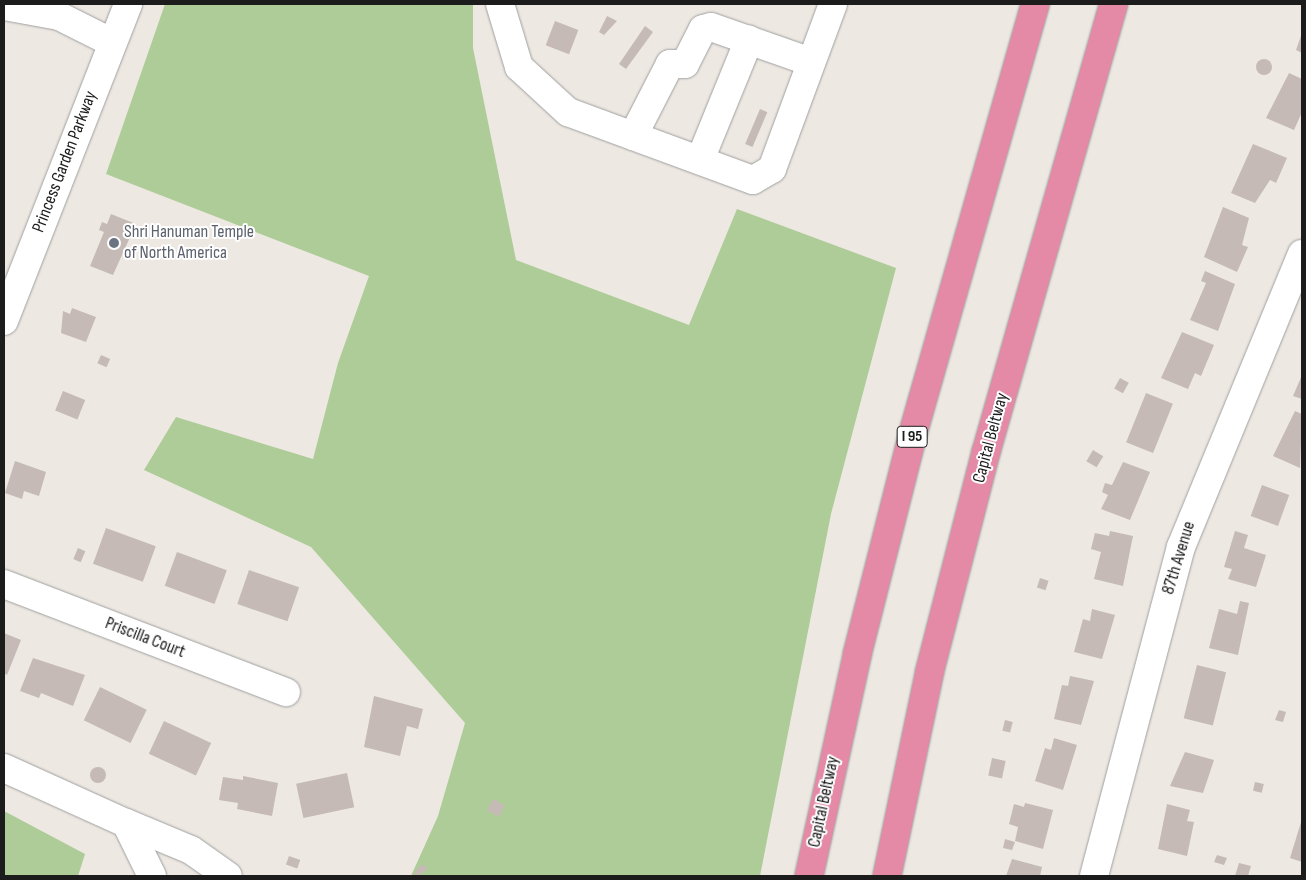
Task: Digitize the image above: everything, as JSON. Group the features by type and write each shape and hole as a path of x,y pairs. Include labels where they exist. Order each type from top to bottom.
{"highway":[{"name":"Capital Beltway","path":"809,876 857,655 908,453 1035,4"},
{"name":"Capital Beltway","path":"887,876 930,670 984,462 1114,4"}],"street":[{"name":"Princess Garden Parkway","path":"4,321 111,42 128,4"},
{"path":"500,4 520,67 568,112 752,180 772,169 833,4"},
{"path":"4,6 59,16 111,42"},
{"path":"633,136 670,64 685,64 703,29 711,27 811,62"},
{"path":"700,160 749,40"},
{"name":"87th Avenue","path":"1094,876 1181,547 1302,254"},
{"name":"Priscilla Court","path":"4,584 286,692"},
{"path":"4,768 191,850 228,876"},
{"path":"126,823 152,876"}],"green space":[{"path":"165,4 473,4 473,48 516,260 689,325 737,209 896,268 831,514 760,876 411,876 438,816 465,723 311,547 144,470 176,417 313,459 338,363 369,276 106,174"},
{"path":"4,811 85,854 78,876 4,876"}],"building":[{"path":"607,16 617,21 604,35 599,32"},
{"path":"555,21 578,30 569,54 546,45"},
{"path":"645,26 653,32 626,69 619,64"},
{"path":"1302,33 1302,53 1296,50"},
{"path":"1264,59 1272,67 1264,75 1256,67"},
{"path":"1289,73 1302,79 1302,112 1294,130 1266,118"},
{"path":"760,109 767,112 753,147 745,144"},
{"path":"1253,144 1287,158 1276,183 1270,180 1255,203 1231,193"},
{"path":"1223,207 1249,218 1242,245 1248,247 1237,272 1204,257"},
{"name":"Shri Hanuman Temple of North America","path":"111,214 136,224 113,275 90,266 104,232 99,230 102,222 107,224"},
{"path":"1205,271 1235,284 1218,331 1190,320 1206,283 1201,281"},
{"path":"72,308 96,317 86,342 61,333 63,311 70,314"},
{"path":"1182,332 1214,345 1201,376 1195,373 1188,389 1161,378"},
{"path":"101,355 110,359 106,367 97,363"},
{"path":"1302,375 1302,399 1293,396"},
{"path":"1120,378 1129,383 1123,393 1114,388"},
{"path":"63,391 85,400 77,419 55,410"},
{"path":"1146,393 1173,404 1153,453 1126,442"},
{"path":"1295,411 1302,414 1300,468 1273,456"},
{"path":"1093,450 1103,456 1097,467 1086,461"},
{"path":"15,461 46,472 39,496 24,491 22,499 5,493"},
{"path":"1123,462 1150,472 1130,520 1101,509 1108,495 1102,492 1105,483 1112,485"},
{"path":"1262,485 1289,495 1278,526 1251,516"},
{"path":"106,528 156,546 143,582 93,564"},
{"path":"1110,531 1133,536 1123,586 1094,579 1101,552 1091,549 1095,533 1109,536"},
{"path":"1235,531 1248,535 1244,548 1266,555 1256,587 1228,579 1232,569 1224,567"},
{"path":"78,548 85,551 81,562 73,559"},
{"path":"177,552 227,570 214,604 165,586"},
{"path":"249,570 299,587 287,621 237,604"},
{"path":"1040,578 1049,581 1045,590 1037,588"},
{"path":"1240,601 1249,603 1238,655 1209,648 1219,609 1237,614"},
{"path":"1092,609 1115,615 1102,659 1074,652 1083,619 1090,621"},
{"path":"4,633 21,640 7,675 4,673"},
{"path":"33,658 85,675 73,706 41,693 39,698 20,691"},
{"path":"1197,665 1226,672 1213,726 1184,718"},
{"path":"1070,676 1094,681 1081,725 1054,719 1062,685 1068,686"},
{"path":"100,687 147,710 131,743 84,720"},
{"path":"374,696 423,709 418,729 407,726 400,756 364,747"},
{"path":"1279,710 1286,712 1283,722 1275,720"},
{"path":"1005,720 1013,722 1010,733 1002,731"},
{"path":"164,721 211,743 196,776 149,754"},
{"path":"1054,738 1077,745 1063,790 1035,781 1045,748 1051,750"},
{"path":"1185,752 1214,760 1203,793 1170,786"},
{"path":"992,758 1006,761 1002,779 988,776"},
{"path":"98,767 106,775 98,783 90,775"},
{"path":"347,773 354,807 303,818 296,784"},
{"path":"243,776 278,783 272,816 237,809 238,803 219,800 223,777 243,780"},
{"path":"1255,782 1264,784 1262,793 1253,791"},
{"path":"493,799 505,805 499,816 487,811"},
{"path":"1025,803 1053,810 1043,849 1015,841 1018,827 1009,824 1014,804 1024,807"},
{"path":"1167,804 1190,810 1187,821 1194,822 1187,856 1158,849"},
{"path":"1302,819 1302,862 1290,858"},
{"path":"1005,839 1015,842 1012,850 1003,848"},
{"path":"1217,855 1227,858 1224,865 1214,862"},
{"path":"289,856 300,860 297,869 286,864"},
{"path":"1012,859 1042,867 1040,876 1006,876"},
{"path":"1239,863 1251,866 1248,876 1235,876"},
{"path":"421,864 428,869 417,876 414,874"}],"place":[{"name":"Shri Hanuman Temple of North America","path":"114,243"}]}
